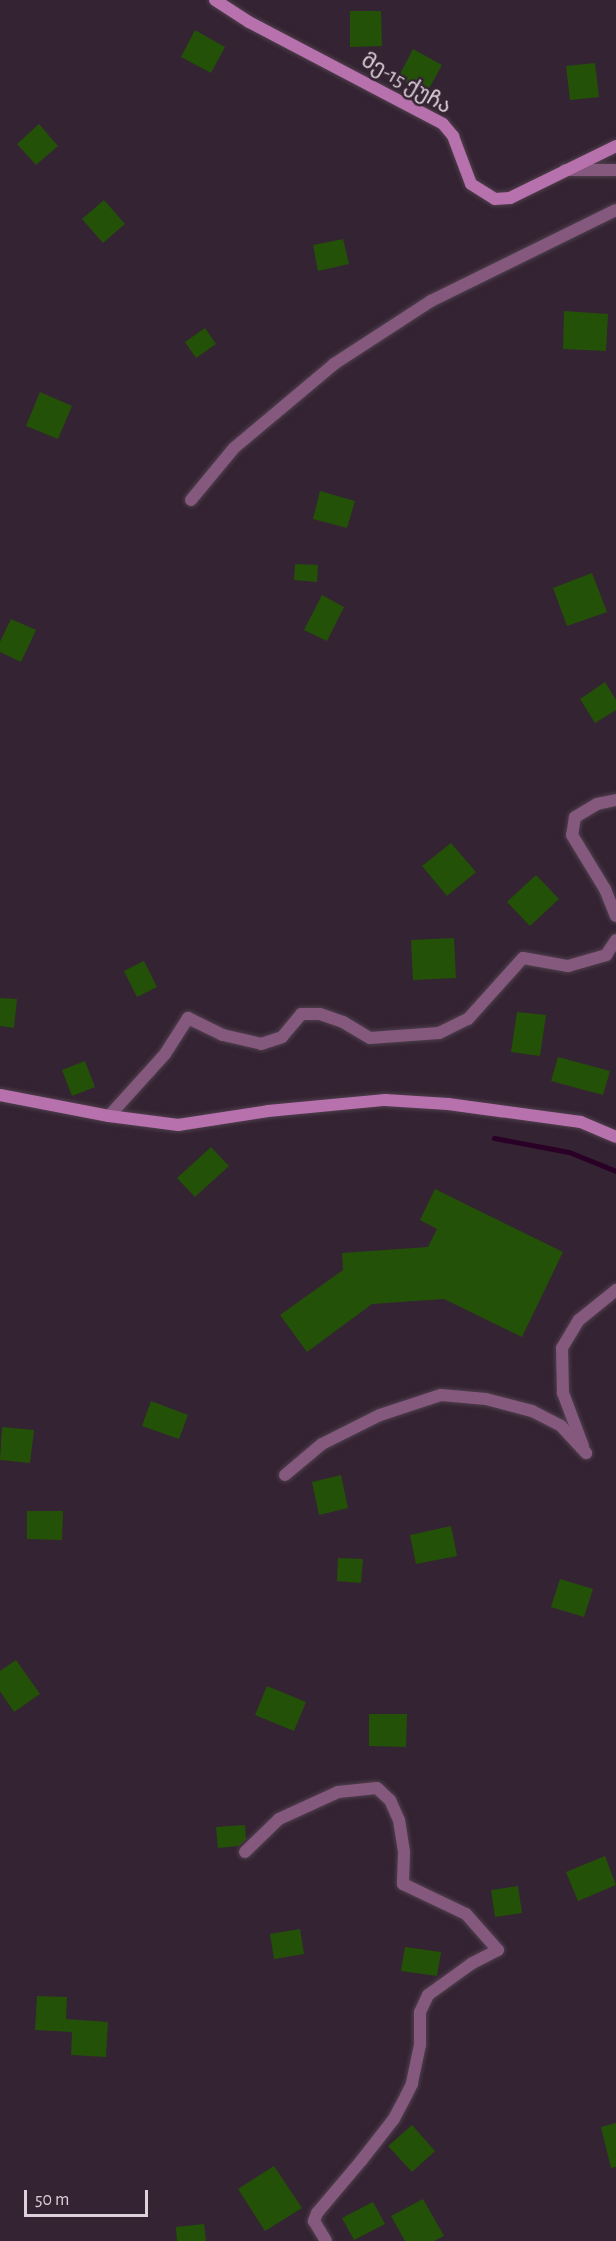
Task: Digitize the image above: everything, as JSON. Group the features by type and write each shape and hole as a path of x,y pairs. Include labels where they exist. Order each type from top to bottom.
{"street":[{"name":"მე-15 ქუჩა","path":"215,0 249,22 443,124 453,136 471,184 495,199 510,198 616,146"},
{"path":"564,170 616,170"},
{"path":"190,500 234,448 334,364 431,300 616,210"},
{"path":"616,800 597,804 575,817 572,835 605,889 616,916"},
{"path":"109,1116 165,1054 188,1018 224,1035 261,1044 282,1037 301,1014 320,1014 344,1022 370,1038 439,1033 468,1019 523,958 568,966 606,955 616,940"},
{"path":"0,1095 109,1116 178,1125 268,1111 384,1100 525,1113 581,1122 616,1137"},
{"path":"285,1475 322,1444 380,1416 441,1395 486,1399 532,1411 561,1426 586,1453 563,1393 562,1348 579,1320 616,1290"},
{"path":"245,1852 279,1819 338,1792 377,1788 390,1800 399,1820 404,1853 404,1884 466,1914 498,1950 471,1964 428,1995 420,2012 420,2045 412,2084 374,2145 317,2213 314,2222 326,2241"}],"building":[{"path":"350,11 381,11 382,46 350,47"},
{"path":"195,30 225,47 211,73 181,57"},
{"path":"413,49 442,65 426,94 398,78"},
{"path":"595,63 599,97 570,100 566,66"},
{"path":"39,124 58,146 36,165 17,144"},
{"path":"104,200 125,224 103,243 82,219"},
{"path":"343,239 349,264 318,271 313,245"},
{"path":"564,311 608,314 606,351 563,349"},
{"path":"205,328 216,344 196,358 185,342"},
{"path":"40,392 72,406 58,439 26,426"},
{"path":"320,491 355,501 347,528 313,519"},
{"path":"295,564 318,565 317,582 294,580"},
{"path":"592,573 607,612 567,626 553,588"},
{"path":"322,595 344,607 327,641 304,630"},
{"path":"11,619 36,630 21,662 0,652 0,642"},
{"path":"605,682 616,700 616,710 595,723 580,699"},
{"path":"451,843 476,872 447,896 422,866"},
{"path":"536,875 559,899 530,926 507,902"},
{"path":"454,938 456,978 413,980 411,940"},
{"path":"144,961 157,987 137,997 124,971"},
{"path":"0,998 17,999 14,1028 0,1026"},
{"path":"517,1012 546,1015 540,1056 511,1052"},
{"path":"558,1057 610,1071 603,1095 551,1081"},
{"path":"85,1061 95,1087 72,1096 62,1070"},
{"path":"211,1147 229,1166 195,1197 177,1178"},
{"path":"435,1189 563,1252 522,1337 444,1299 372,1304 307,1352 280,1315 343,1270 342,1253 428,1247 437,1229 420,1220"},
{"path":"151,1401 188,1415 179,1439 142,1426"},
{"path":"2,1427 34,1430 30,1463 0,1460"},
{"path":"341,1475 348,1508 319,1515 312,1482"},
{"path":"27,1511 63,1511 62,1540 27,1539"},
{"path":"451,1526 457,1556 416,1564 410,1535"},
{"path":"338,1558 363,1559 361,1583 337,1581"},
{"path":"560,1579 593,1589 584,1617 551,1607"},
{"path":"16,1660 40,1694 14,1712 0,1691 0,1671"},
{"path":"267,1686 306,1702 294,1731 255,1715"},
{"path":"369,1714 407,1714 406,1747 369,1746"},
{"path":"245,1825 246,1839 239,1846 218,1848 216,1827"},
{"path":"605,1856 616,1885 578,1901 566,1872"},
{"path":"518,1886 522,1913 495,1917 491,1890"},
{"path":"300,1929 304,1954 274,1959 270,1934"},
{"path":"405,1947 441,1952 437,1976 401,1971"},
{"path":"37,1996 67,1997 66,2019 108,2022 106,2057 71,2055 72,2032 35,2030"},
{"path":"616,2123 616,2167 611,2168 601,2127"},
{"path":"412,2125 435,2151 412,2172 388,2146"},
{"path":"274,2166 302,2208 265,2231 238,2189"},
{"path":"423,2199 444,2236 434,2241 405,2241 391,2216"},
{"path":"373,2202 385,2224 354,2240 342,2218"},
{"path":"204,2224 206,2241 177,2241 176,2227"}],"waterway":[{"path":"494,1138 569,1152 616,1171"}]}
